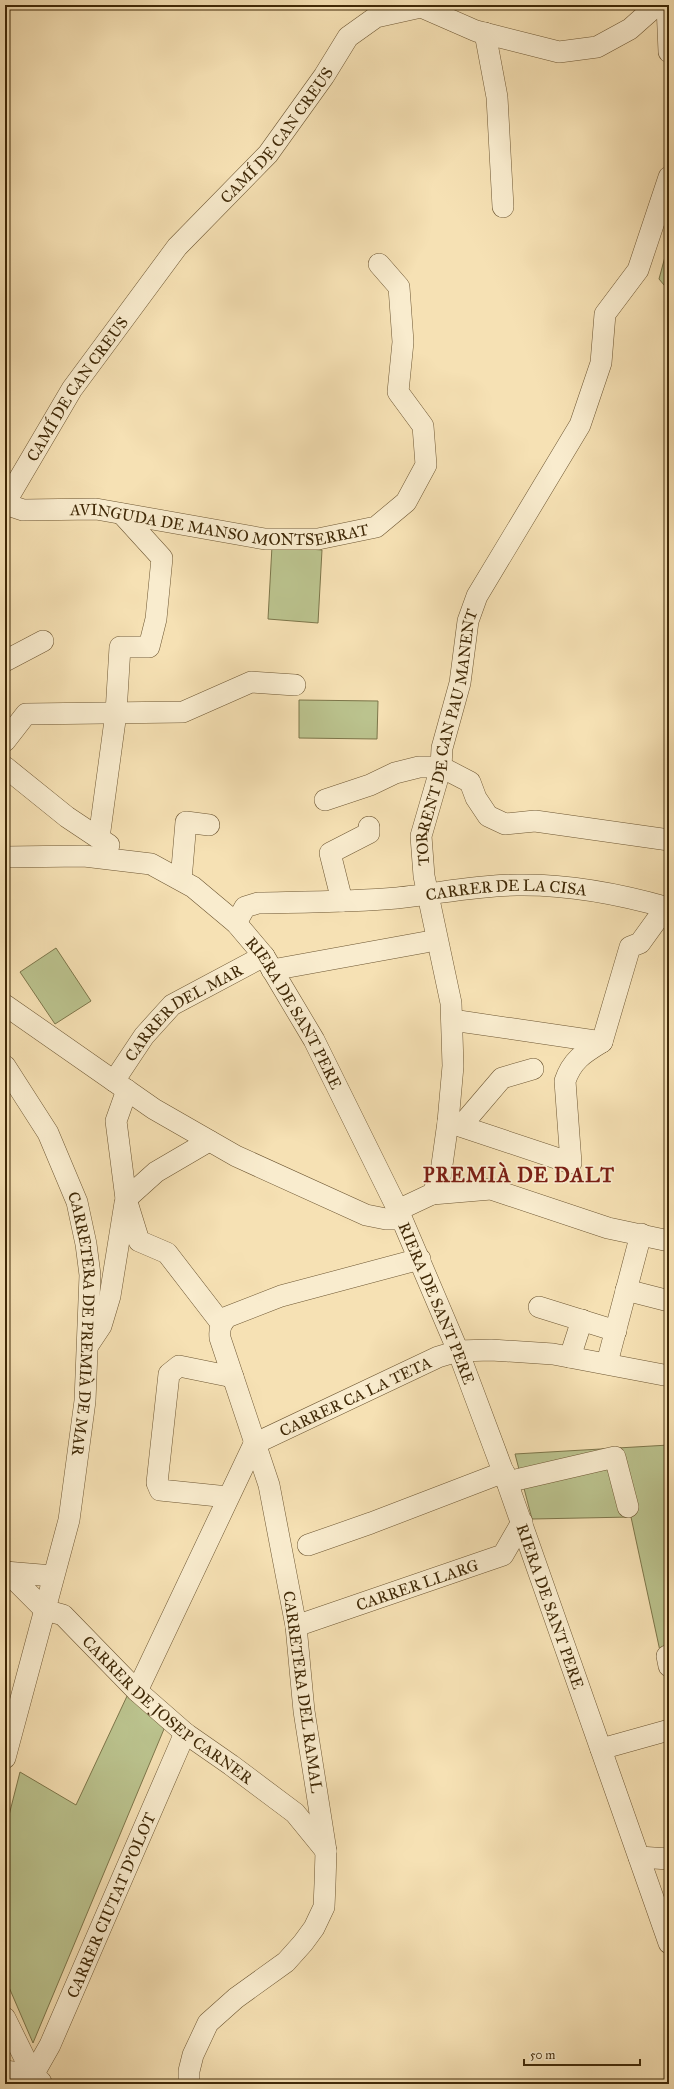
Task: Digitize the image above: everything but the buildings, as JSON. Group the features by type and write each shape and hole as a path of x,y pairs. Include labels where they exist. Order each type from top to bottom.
{"street":[{"name":"CAMÍ DE CAN CREUS","path":"5,503 72,389 177,247 268,154 324,76 348,37 376,17 421,7 476,31 559,52 596,47 630,29 656,5"},
{"path":"667,5 669,52"},
{"path":"485,33 497,97 503,207"},
{"name":"TORRENT DE CAN PAU MANENT","path":"432,1194 440,1179 455,1124 452,1020 451,1003 421,860 420,836 441,767 442,748 460,683 468,621 477,596 580,425 601,363 605,314 638,270 669,177"},
{"name":"AVINGUDA DE MANSO MONTSERRAT","path":"5,503 23,510 96,510 265,539 318,539 376,527 406,502 426,465 423,426 398,392 403,342 399,288 378,264"},
{"path":"98,838 116,713 120,646 149,646 156,619 162,558 122,514"},
{"path":"5,661 43,641"},
{"path":"5,741 26,714 183,712 251,682 296,685"},
{"path":"5,767 67,816 134,862"},
{"path":"325,800 370,785 395,773 419,767 441,767 470,782 476,798 488,816 505,824 535,821 669,840"},
{"path":"181,880 186,822 208,824"},
{"path":"342,901 330,853 369,833 369,827"},
{"name":"RIERA DE SANT PERE","path":"5,857 84,856 151,864 193,887 236,923 268,963 314,1040 400,1214 458,1351 506,1477 601,1750 667,1933"},
{"name":"CARRER DE LA CISA","path":"236,923 246,907 258,903 342,901 399,897 486,886 551,886 622,895 667,907"},
{"path":"533,1070 502,1078 455,1124 571,1163 565,1080 568,1072 580,1056 602,1042 630,947 640,943 667,907"},
{"name":"CARRER DEL MAR","path":"126,1199 116,1122 121,1085 144,1036 172,1005 268,963 426,942"},
{"path":"5,1005 154,1109 209,1141 236,1156 366,1215 386,1219 400,1214 432,1194 491,1189 608,1228 669,1240"},
{"path":"452,1020 602,1042"},
{"name":"CARRETERA DE PREMIÀ DE MAR","path":"5,1066 48,1133 77,1202 86,1244 90,1275 85,1401 69,1520 5,1758"},
{"path":"87,1347 101,1326 110,1296 126,1199 156,1172 209,1141"},
{"path":"126,1199 139,1241 166,1253 222,1323 227,1317 281,1296 420,1259"},
{"path":"607,1363 641,1234"},
{"path":"626,1290 669,1301"},
{"path":"539,1307 616,1331"},
{"path":"570,1357 582,1320"},
{"name":"CARRETERA DEL RAMAL","path":"189,2084 189,2071 193,2055 208,2023 236,1998 286,1962 314,1928 324,1907 326,1851 304,1711 296,1626 269,1485 254,1444 220,1338 219,1330 222,1323"},
{"name":"CARRER CA LA TETA","path":"254,1444 438,1357 458,1351 499,1350 553,1354 607,1363 669,1376"},
{"path":"228,1497 160,1490 157,1483 169,1374 178,1366 232,1377"},
{"path":"137,1691 254,1444"},
{"path":"308,1545 506,1477 615,1457 628,1507"},
{"name":"CARRER LLARG","path":"296,1626 503,1555 522,1522"},
{"path":"6,1572 54,1573"},
{"name":"CARRER DE JOSEP CARNER","path":"6,1572 45,1610 63,1615 137,1691 185,1733 295,1813 326,1851"},
{"path":"601,1750 669,1730"},
{"name":"CARRER CIUTAT D'OLOT","path":"34,2076 50,2045 185,1733"},
{"path":"639,1857 669,1859"},
{"path":"5,2018 34,2076"},
{"path":"5,2071 34,2076"}],"green space":[{"path":"669,242 669,291 659,279"},
{"path":"272,546 322,550 318,623 268,619"},
{"path":"299,700 378,701 377,739 299,738"},
{"path":"56,948 91,1001 55,1024 20,972"},
{"path":"669,1445 669,1649 660,1651 631,1517 532,1519 515,1454"},
{"path":"128,1694 164,1729 33,2043 5,1978 5,1831 20,1772 76,1805"}],"district":[{"name":"PREMIÀ DE DALT","path":"519,1175"}]}
